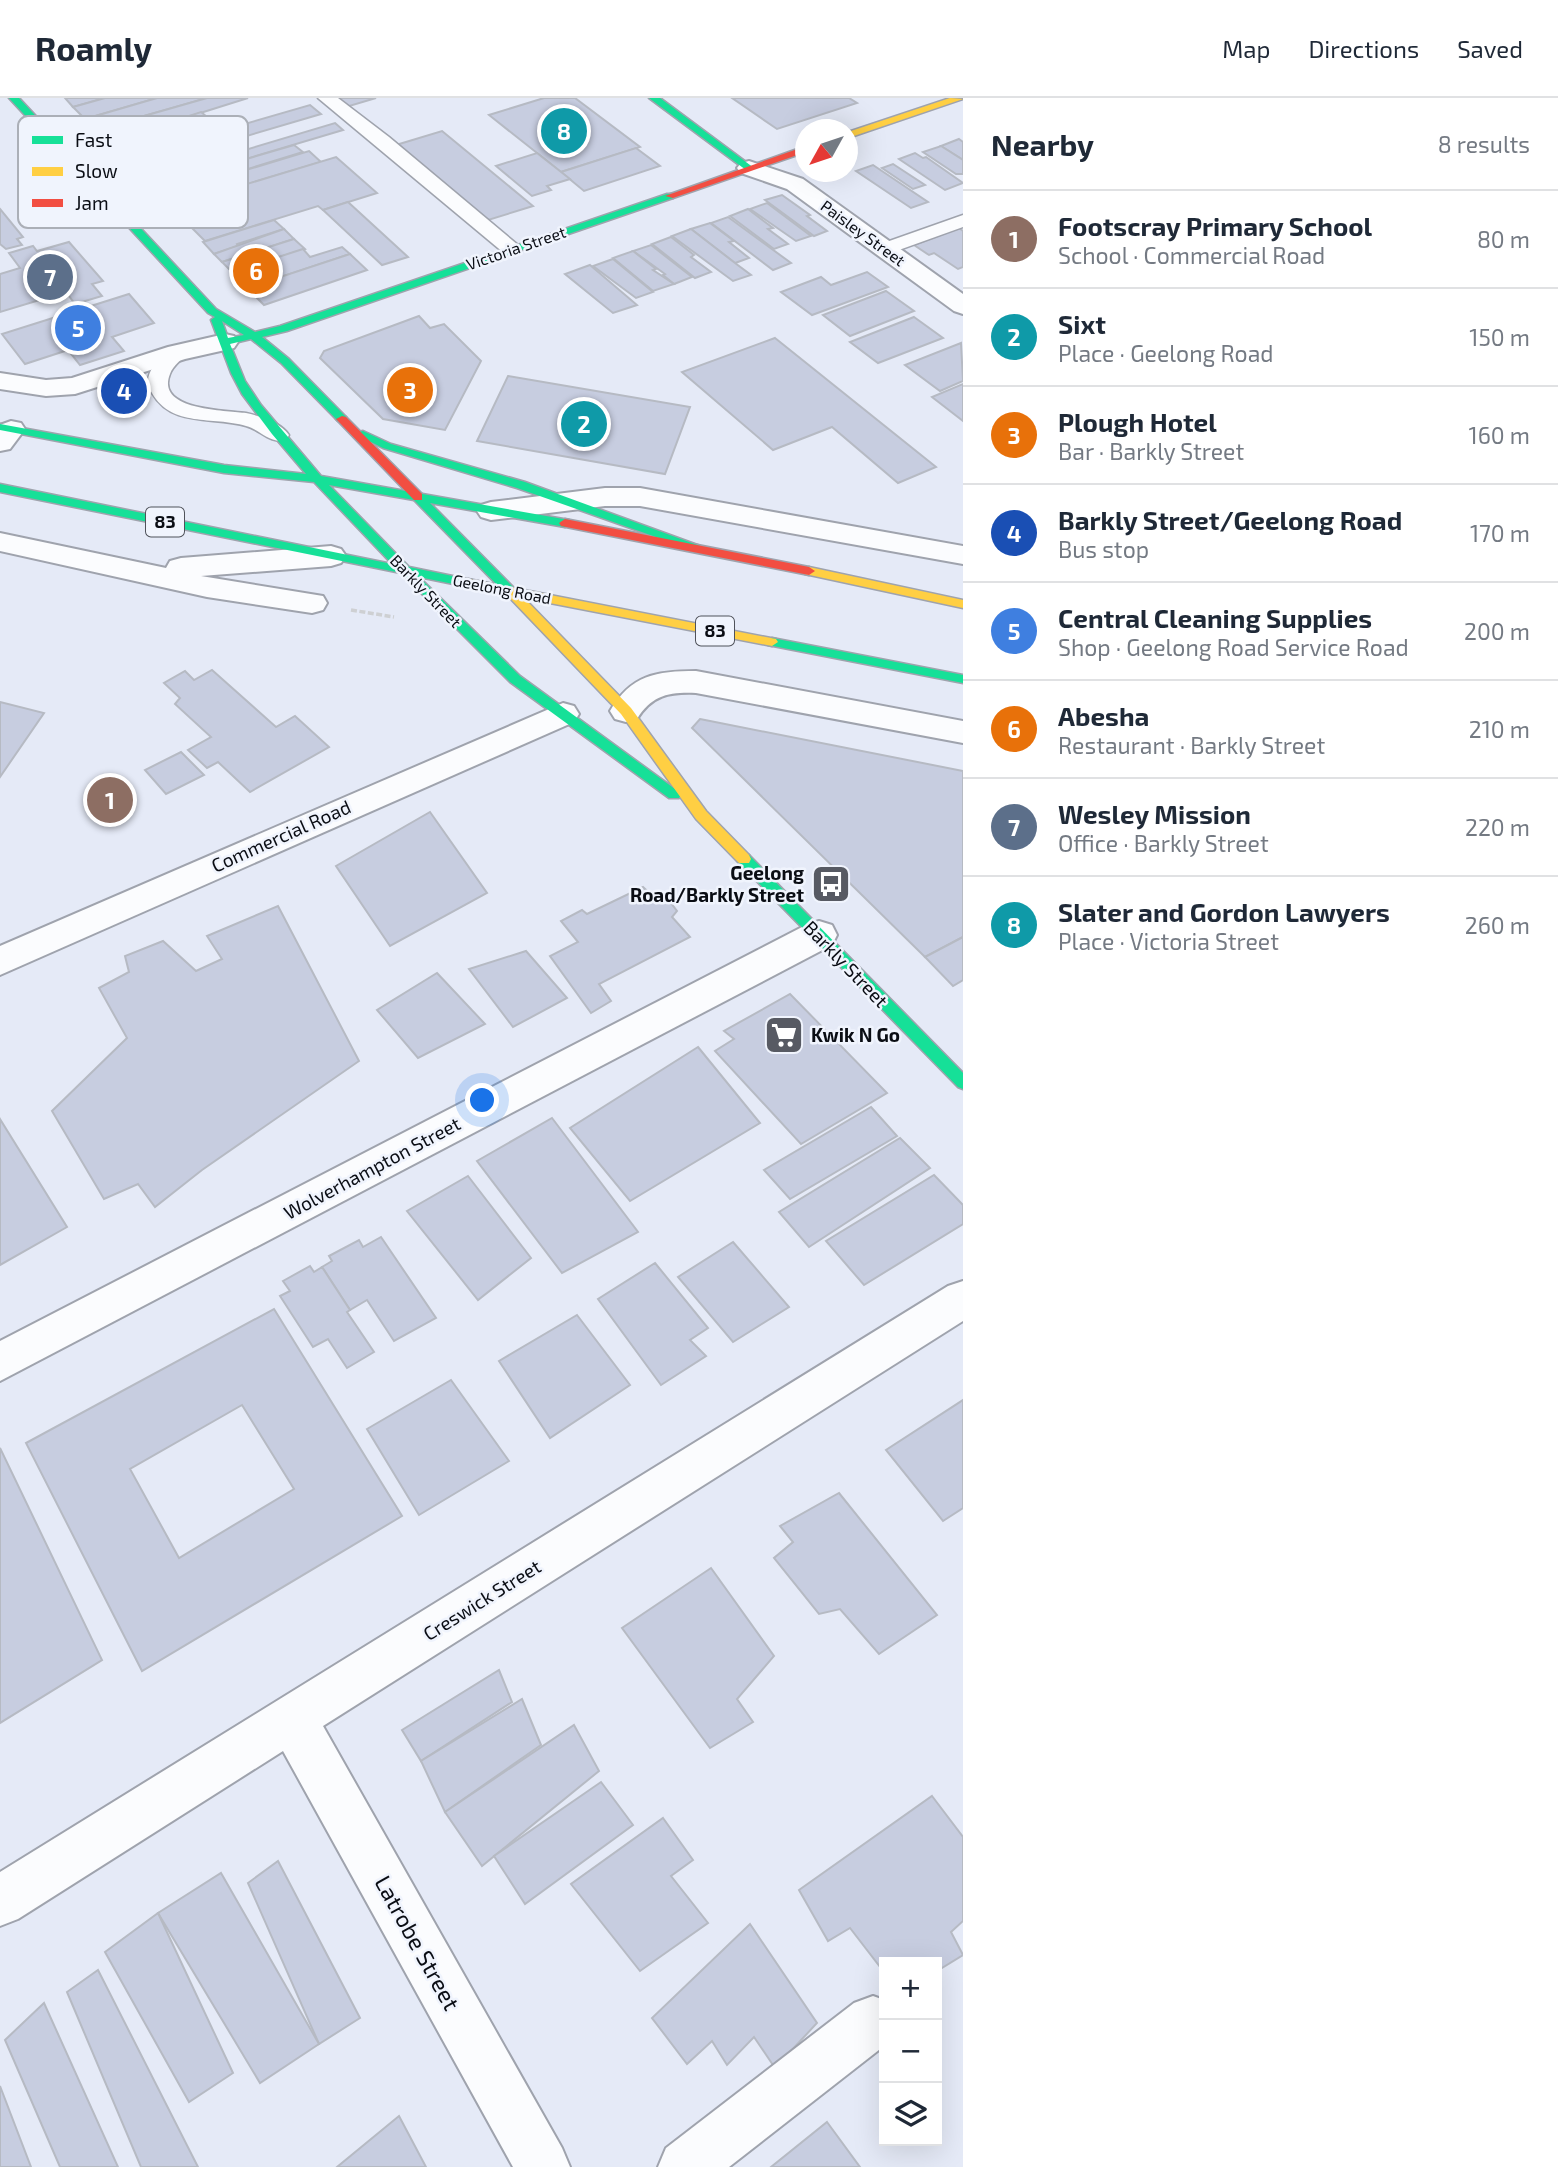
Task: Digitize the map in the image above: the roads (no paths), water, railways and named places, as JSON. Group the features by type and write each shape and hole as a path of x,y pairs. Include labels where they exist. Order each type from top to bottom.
{"main road":[{"name":"Barkly Street","path":"13,98 30,116"},
{"name":"Paisley Street","path":"654,98 749,168"},
{"path":"858,132 959,98"},
{"name":"Victoria Street","path":"225,342 256,337 795,153"},
{"name":"Barkly Street","path":"134,228 212,311 256,337 285,361 509,590 626,711 701,814 963,1083"},
{"name":"Barkly Street","path":"212,311 233,365 250,397 278,435 404,569 515,679 701,814"},
{"path":"347,424 387,446 568,501 696,547"},
{"path":"4,433 224,469 317,479 418,497 696,547 963,604"},
{"name":"Geelong Road","path":"0,488 331,556 963,679"}],"street":[{"name":"Paisley Street","path":"749,168 795,184 963,306"},
{"path":"0,381 47,388 68,387 177,353 225,342"},
{"path":"491,511 618,496 640,497 963,555"},
{"path":"0,542 207,587 312,603"},
{"path":"134,572 331,556"},
{"path":"626,711 634,697 644,689 664,683 688,682 963,732"},
{"name":"Commercial Road","path":"0,961 563,714"},
{"name":"Wolverhampton Street","path":"0,1362 818,935"},
{"name":"Creswick Street","path":"0,1901 963,1299"},
{"name":"Latrobe Street","path":"292,1719 543,2167"},
{"path":"685,2167 873,2022"}],"lane":[{"path":"327,98 383,141 511,249"},
{"path":"885,249 963,221"},
{"path":"177,353 159,374 158,384 167,400 196,413 252,421 278,435"}],"place":[{"name":"Slater and Gordon Lawyers","path":"564,131"},
{"name":"Abesha","path":"256,271"},
{"name":"Wesley Mission","path":"50,277"},
{"name":"Central Cleaning Supplies","path":"78,328"},
{"name":"Plough Hotel","path":"410,390"},
{"name":"Barkly Street/Geelong Road","path":"124,391"},
{"name":"Sixt","path":"584,424"},
{"name":"Footscray Primary School","path":"110,800"},
{"name":"Geelong Road/Barkly Street","path":"831,884"},
{"name":"Kwik N Go","path":"784,1035"}]}
